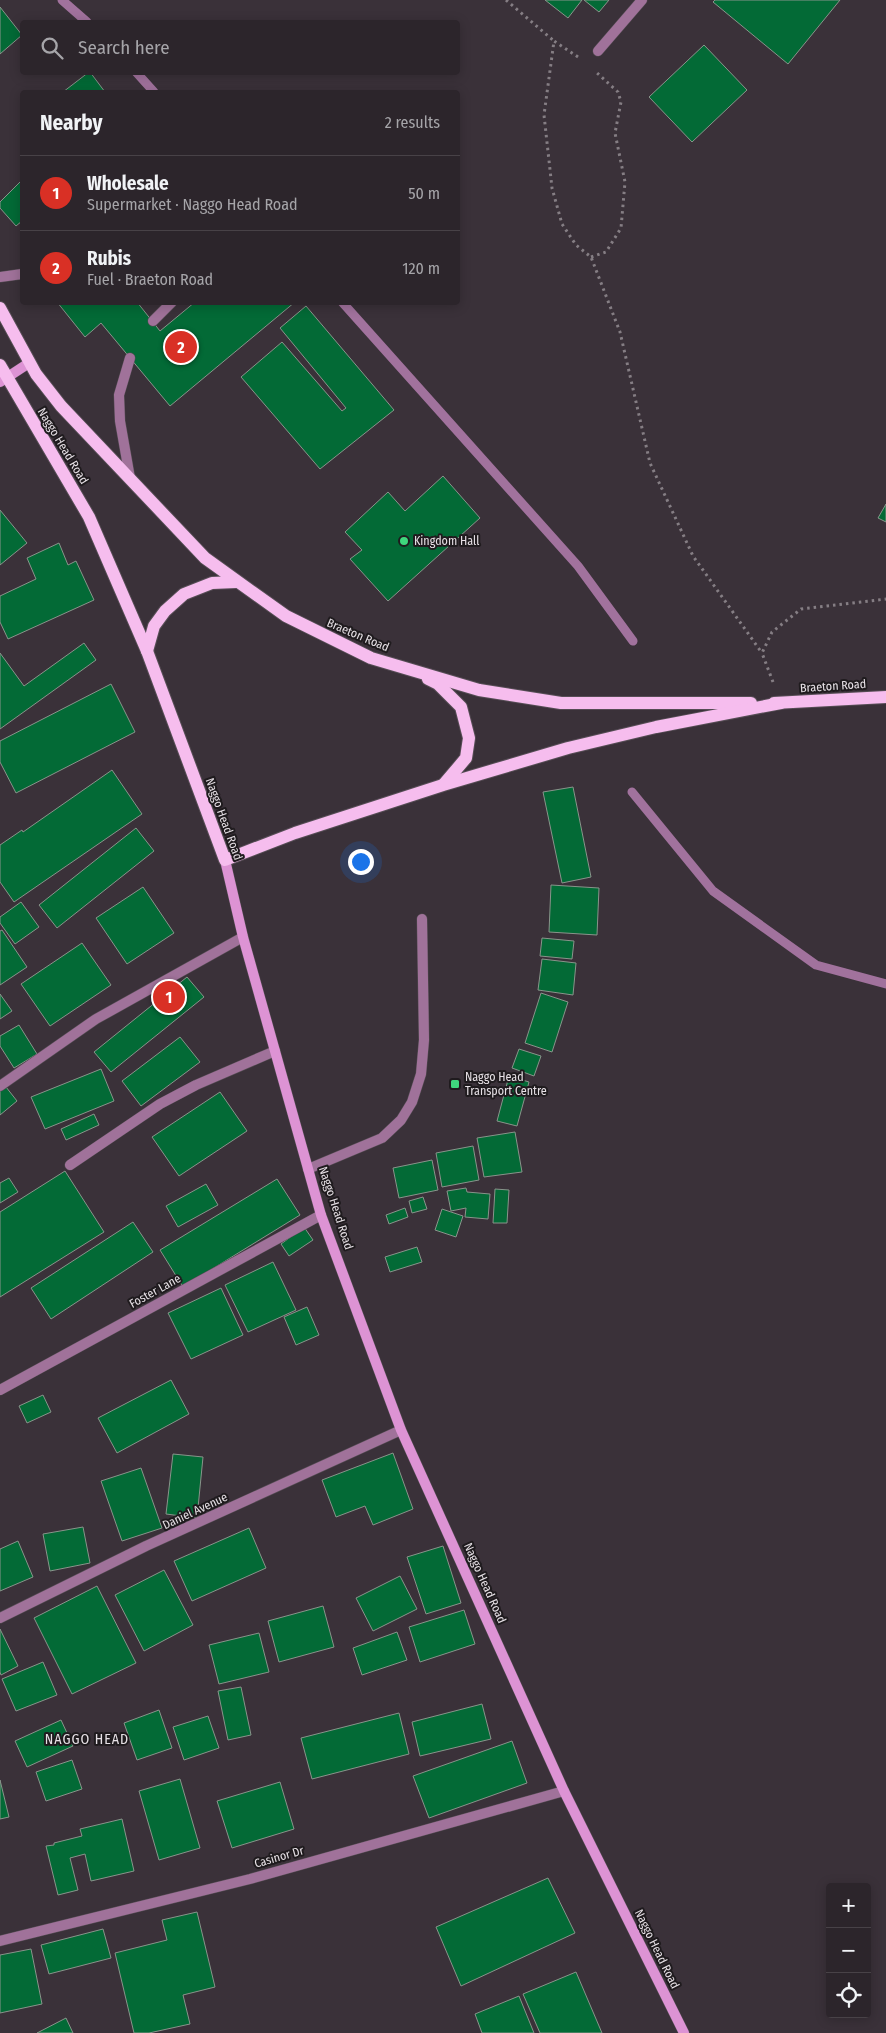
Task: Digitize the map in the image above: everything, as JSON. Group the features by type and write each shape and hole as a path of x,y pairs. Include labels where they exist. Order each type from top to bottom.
{"main road":[{"name":"Braeton Road","path":"0,308 29,363 61,406 206,558 236,582 286,616 338,644 371,658 479,690 561,703 781,703 886,697"},
{"path":"3,380 29,363"},
{"name":"Naggo Head Road","path":"0,365 3,380 89,517 147,651 225,860 243,937 321,1215 401,1430 564,1791 684,2033"},
{"path":"147,651 154,626 165,611 184,594 212,583 236,582"},
{"path":"413,671 438,684 461,707 469,738 466,758 443,785"},
{"name":"Braeton Road","path":"225,860 295,833 443,785 610,737 781,703"}],"street":[{"path":"598,51 642,0"},
{"path":"0,277 20,274"},
{"path":"153,321 169,305"},
{"path":"130,358 118,395 120,420 130,478"},
{"path":"308,1169 382,1138 401,1120 412,1102 421,1074 424,1040 422,919"},
{"path":"0,1086 96,1018 243,937"},
{"path":"70,1165 160,1104 196,1085 275,1051"},
{"name":"Foster Lane","path":"0,1390 321,1215"},
{"name":"Daniel Avenue","path":"0,1618 146,1546 401,1430"},
{"name":"Casinor Dr","path":"0,1941 250,1879 564,1791"}],"path":[{"path":"506,0 554,41 586,63 618,92 621,102 615,133 624,182 621,228 606,252 591,257"},
{"path":"554,41 544,115 552,188 562,224 576,245 591,257 620,332 650,463 693,556 762,653 781,703"},
{"path":"586,63 598,51"},
{"path":"762,653 772,632 801,609 886,599"}],"building":[{"path":"545,0 582,0 568,18"},
{"path":"584,0 609,0 599,12"},
{"path":"715,0 840,0 788,64 713,2"},
{"path":"0,7 20,32 20,37 0,54"},
{"path":"704,45 747,90 692,142 649,97"},
{"path":"85,75 92,75 104,90 66,90"},
{"path":"20,182 20,223 16,226 0,208 0,202"},
{"path":"59,305 139,305 160,331 191,305 291,305 170,406 101,323 85,337"},
{"path":"306,306 394,410 320,469 241,377 282,342 342,411 346,408 280,328"},
{"name":"Kingdom Hall","path":"443,476 480,518 388,601 350,559 362,550 345,532 388,492 405,511"},
{"path":"886,504 886,522 878,518"},
{"path":"0,510 27,543 0,565"},
{"path":"59,543 68,565 76,561 94,600 8,639 0,622 0,596 36,579 27,558"},
{"path":"84,643 96,660 0,729 0,653 24,686"},
{"path":"111,684 135,732 16,793 0,762 0,741"},
{"path":"112,770 142,814 14,902 0,882 0,845 22,830 23,832"},
{"path":"573,787 591,877 562,883 543,792"},
{"path":"136,828 154,851 57,928 39,905"},
{"path":"551,885 599,888 597,935 549,932"},
{"path":"143,887 174,933 127,964 96,918"},
{"path":"21,902 39,927 15,944 0,923 0,917"},
{"path":"2,930 27,967 0,985 0,931"},
{"path":"542,938 574,941 572,959 540,956"},
{"path":"82,943 111,985 50,1026 21,984"},
{"path":"542,959 576,963 573,995 538,990"},
{"path":"187,977 204,997 111,1072 94,1052"},
{"path":"541,993 568,1002 552,1052 525,1043"},
{"path":"0,994 12,1011 0,1019"},
{"path":"19,1025 37,1054 14,1068 0,1046 0,1036"},
{"path":"180,1037 200,1062 141,1106 122,1081"},
{"path":"519,1049 541,1056 534,1076 512,1068"},
{"path":"101,1069 114,1101 45,1129 31,1097"},
{"path":"509,1076 529,1082 517,1126 497,1121"},
{"path":"6,1087 17,1101 0,1115 0,1091"},
{"path":"220,1092 247,1131 179,1176 152,1137"},
{"path":"94,1114 99,1125 66,1140 61,1129"},
{"path":"515,1132 522,1172 484,1177 477,1138"},
{"path":"473,1146 479,1180 442,1187 436,1153"},
{"path":"432,1160 438,1190 399,1198 393,1168"},
{"path":"65,1171 104,1232 0,1297 0,1212"},
{"path":"9,1178 18,1192 0,1203 0,1183"},
{"path":"277,1179 300,1215 183,1287 160,1250"},
{"path":"206,1184 218,1205 178,1227 166,1206"},
{"path":"466,1188 467,1192 490,1194 488,1219 465,1217 466,1208 451,1211 447,1191"},
{"path":"495,1189 509,1190 507,1223 493,1223"},
{"path":"423,1197 427,1209 412,1213 409,1201"},
{"path":"405,1208 408,1217 389,1224 386,1215"},
{"path":"442,1209 463,1216 456,1237 435,1230"},
{"path":"133,1222 153,1252 51,1319 31,1288"},
{"path":"304,1227 313,1240 289,1256 281,1244"},
{"path":"417,1247 422,1262 390,1272 385,1257"},
{"path":"273,1262 296,1310 248,1332 225,1285"},
{"path":"221,1288 243,1335 191,1359 168,1313"},
{"path":"307,1307 319,1335 296,1345 284,1317"},
{"path":"171,1380 189,1414 117,1453 98,1418"},
{"path":"43,1395 51,1412 27,1423 19,1406"},
{"path":"393,1453 413,1509 373,1525 365,1506 336,1517 322,1480"},
{"path":"173,1454 203,1457 197,1518 166,1514"},
{"path":"141,1468 162,1528 122,1541 101,1481"},
{"path":"83,1527 90,1563 50,1571 43,1534"},
{"path":"249,1528 266,1568 192,1601 174,1561"},
{"path":"18,1541 33,1577 0,1591 0,1549"},
{"path":"443,1546 461,1603 426,1614 407,1557"},
{"path":"164,1570 193,1625 144,1651 115,1595"},
{"path":"400,1576 417,1609 373,1631 356,1598"},
{"path":"97,1586 136,1663 72,1694 34,1618"},
{"path":"323,1606 334,1647 279,1662 268,1621"},
{"path":"464,1610 475,1644 420,1662 409,1627"},
{"path":"0,1629 18,1666 1,1675 0,1672"},
{"path":"397,1632 407,1660 362,1675 353,1648"},
{"path":"259,1633 269,1672 219,1684 209,1645"},
{"path":"43,1662 57,1695 16,1711 2,1679"},
{"path":"241,1687 251,1735 228,1740 218,1691"},
{"path":"482,1704 491,1739 420,1756 412,1722"},
{"path":"159,1710 172,1748 137,1760 124,1723"},
{"path":"399,1713 409,1754 312,1779 301,1738"},
{"path":"208,1716 219,1748 184,1760 173,1727"},
{"path":"61,1720 73,1746 27,1767 15,1741"},
{"path":"512,1741 527,1783 429,1818 413,1776"},
{"path":"72,1760 82,1789 46,1801 36,1772"},
{"path":"180,1779 200,1848 159,1860 139,1791"},
{"path":"0,1780 9,1817 0,1819"},
{"path":"280,1782 294,1829 232,1848 217,1801"},
{"path":"122,1819 134,1871 91,1881 85,1854 70,1858 78,1890 58,1895 46,1846 82,1836 80,1829"},
{"path":"548,1878 575,1933 461,1986 436,1927"},
{"path":"197,1912 215,1987 183,1995 190,2024 149,2033 134,2033 115,1953 167,1940 162,1920"},
{"path":"103,1929 111,1958 49,1974 41,1945"},
{"path":"31,1949 42,2004 0,2013 0,1955"},
{"path":"576,1972 602,2033 540,2033 523,1994"},
{"path":"519,1996 534,2033 482,2033 475,2014"},
{"path":"66,2018 73,2033 37,2033"}],"waterway":[{"path":"62,0 85,20"},
{"path":"139,75 152,90"},
{"path":"345,305 578,566 633,641"},
{"path":"632,792 713,891 816,965 886,984"}],"place":[{"name":"Rubis","path":"181,347"},
{"name":"Kingdom Hall","path":"404,541"},
{"name":"Wholesale","path":"169,997"},
{"name":"Naggo Head Transport Centre","path":"455,1084"}],"district":[{"name":"NAGGO HEAD","path":"87,1739"}]}
